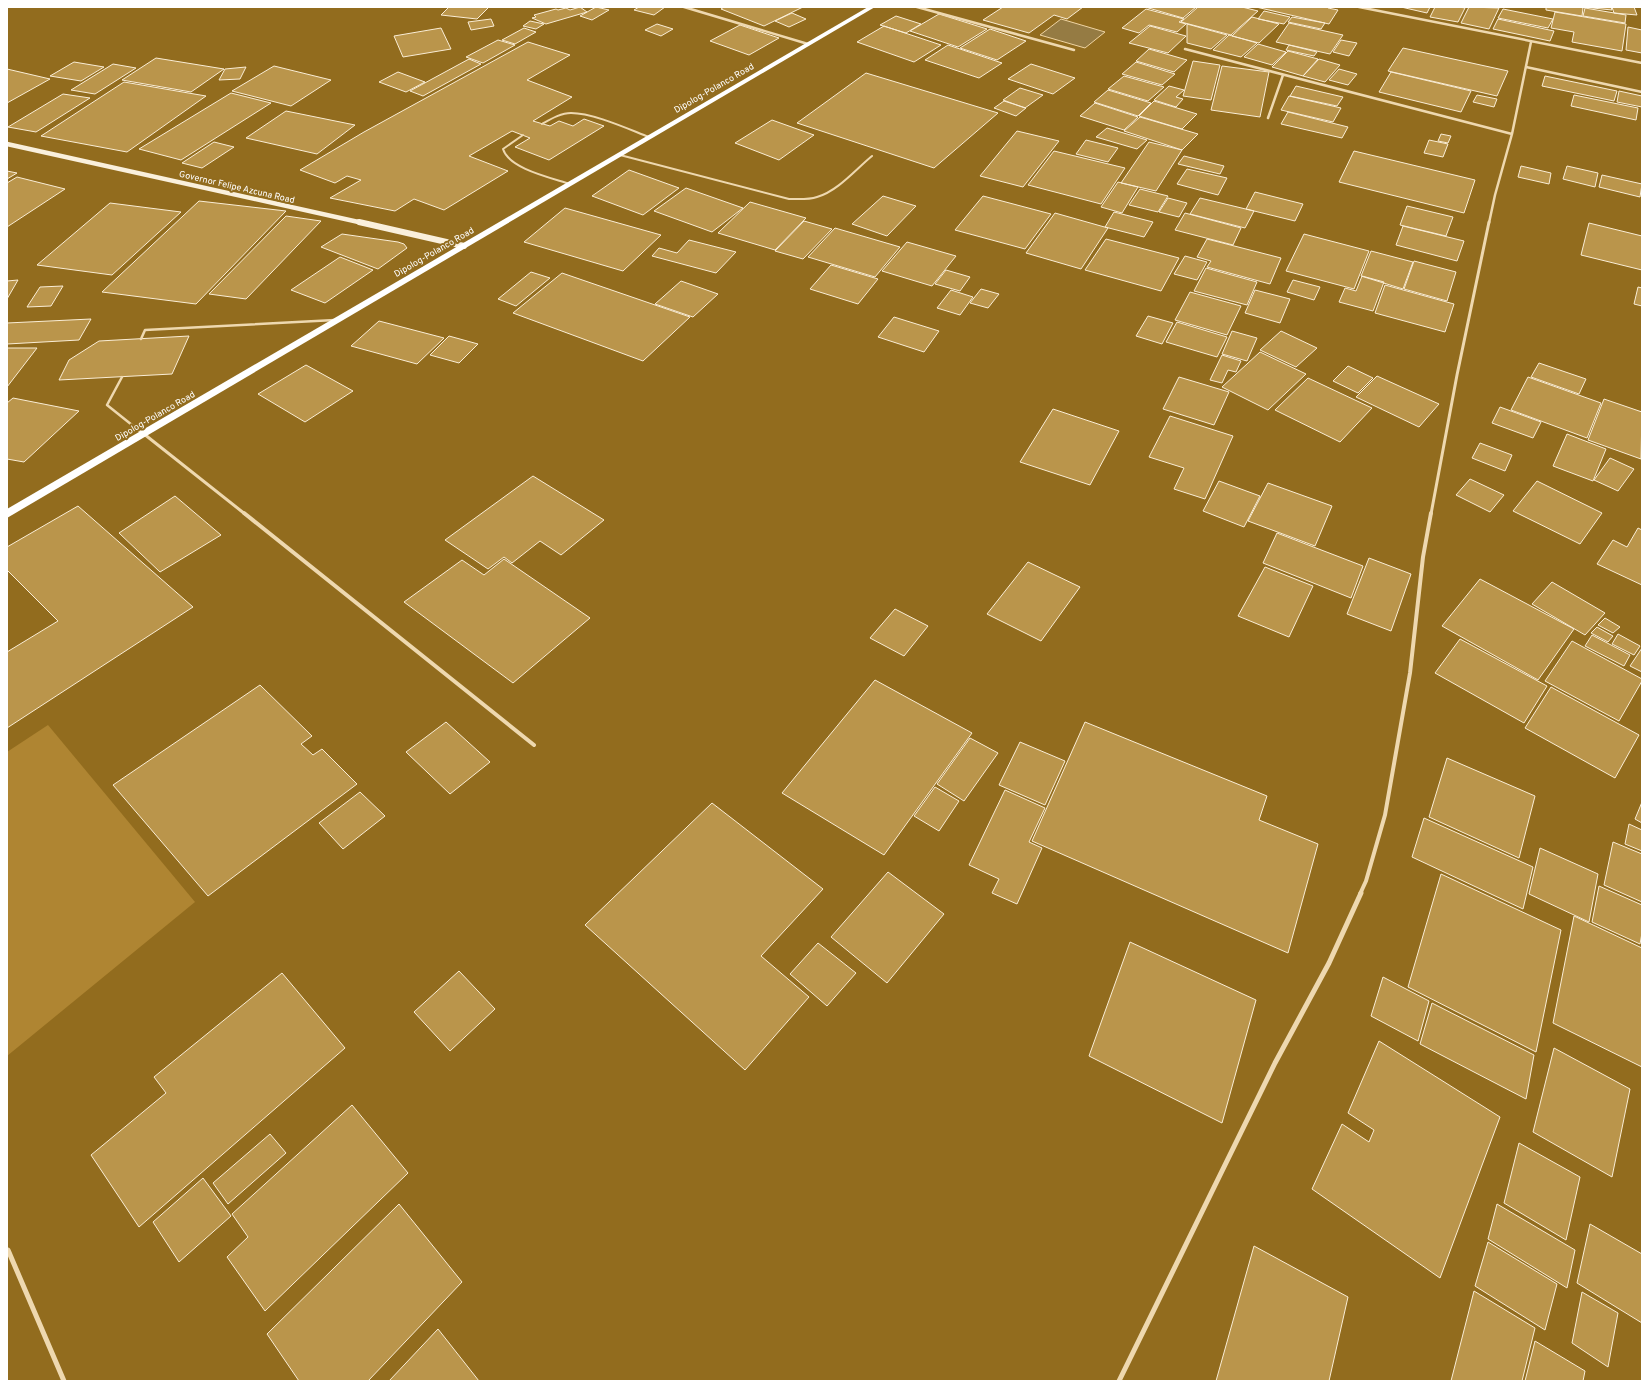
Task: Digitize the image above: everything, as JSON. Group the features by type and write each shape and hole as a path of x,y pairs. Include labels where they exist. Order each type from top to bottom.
{"highway":[{"name":"Dipolog-Polanco Road","path":"7,514 872,7"}],"street":[{"path":"684,7 808,44"},
{"path":"917,7 1074,50"},
{"path":"1359,7 1642,63"},
{"path":"1119,1381 1276,1063 1329,963 1366,881 1385,815 1410,673 1423,557 1457,375 1495,195 1512,134 1531,42"},
{"path":"1185,49 1283,76 1512,134"},
{"path":"1526,67 1642,92"},
{"path":"1268,118 1283,76"},
{"name":"Governor Felipe Azcuna Road","path":"7,144 464,246"},
{"path":"144,434 534,745"},
{"path":"8,1250 64,1381"}],"lane":[{"path":"542,124 556,117 573,113 602,120 650,137"},
{"path":"523,135 503,150 505,156 521,167 570,184"},
{"path":"620,155 789,199 804,199 819,196 830,190 872,156"},
{"path":"141,338 145,330 339,320"},
{"path":"122,377 108,405 144,434"}],"shaded area":[{"path":"1061,19 1105,32 1085,48 1040,35"},
{"path":"48,725 195,902 7,1056 7,752"}],"building":[{"path":"449,7 489,7 477,19 441,15"},
{"path":"580,7 587,12 546,24 532,18 536,17 534,15 556,9 566,8 570,10"},
{"path":"596,7 609,10 592,20 580,16"},
{"path":"639,7 665,7 654,15 634,10"},
{"path":"724,7 803,7 764,26 721,9"},
{"path":"1003,7 1083,7 1067,19 1054,15 1029,33 983,20"},
{"path":"1145,7 1196,7 1183,18"},
{"path":"1198,7 1242,7 1258,11 1231,35 1181,22"},
{"path":"1256,7 1329,7 1328,8 1338,10 1329,24"},
{"path":"1401,7 1430,7 1427,13"},
{"path":"1435,7 1465,8 1458,22 1430,17"},
{"path":"1469,7 1499,8 1489,29 1461,23"},
{"path":"1546,7 1580,7 1583,8 1582,16 1546,10"},
{"path":"1583,7 1611,7 1612,10"},
{"path":"1612,7 1634,7 1637,15 1614,13"},
{"path":"1585,8 1626,15 1625,23 1583,16"},
{"path":"1146,9 1184,19 1179,22 1186,24 1177,32 1149,25 1139,33 1122,28"},
{"path":"1503,9 1553,19 1548,28 1498,18"},
{"path":"1264,11 1290,17 1284,24 1258,19"},
{"path":"1555,12 1626,24 1622,51 1572,42 1574,32 1551,28"},
{"path":"792,13 806,19 789,27 775,21"},
{"path":"939,14 987,29 958,47 910,31"},
{"path":"896,16 921,24 906,33 880,25"},
{"path":"1252,17 1279,24 1259,43 1232,36"},
{"path":"1292,17 1325,23 1321,29 1288,22"},
{"path":"491,19 494,26 471,30 468,22"},
{"path":"1498,19 1554,31 1550,41 1493,29"},
{"path":"530,21 544,24 536,29 523,26"},
{"path":"1289,23 1343,35 1330,54 1276,42"},
{"path":"657,24 673,29 661,36 645,30"},
{"path":"1187,24 1227,35 1211,49 1187,43"},
{"path":"740,25 779,38 749,55 710,41"},
{"path":"884,26 941,45 914,62 857,42"},
{"path":"1150,26 1186,36 1168,53 1129,43"},
{"path":"1628,27 1642,30 1642,53 1626,50"},
{"path":"441,28 451,49 403,57 394,36"},
{"path":"524,28 536,32 515,44 502,40"},
{"path":"990,29 1026,41 997,60 960,48"},
{"path":"1229,35 1257,43 1241,57 1213,50"},
{"path":"498,40 515,45 483,63 466,57"},
{"path":"1341,40 1357,43 1349,56 1333,52"},
{"path":"528,42 570,55 527,80 572,97 533,121 550,126 559,121 573,126 584,119 604,126 549,160 515,147 530,138 512,131 469,156 508,171 444,210 414,199 395,211 330,198 361,180 347,176 335,183 300,170 364,132"},
{"path":"1258,44 1286,52 1272,65 1244,57"},
{"path":"948,45 1002,63 979,78 925,60"},
{"path":"1289,45 1317,52 1314,56 1286,50"},
{"path":"1403,48 1508,71 1497,96 1388,71"},
{"path":"1149,49 1187,60 1174,72 1136,61"},
{"path":"1288,51 1318,59 1303,76 1272,67"},
{"path":"156,58 224,69 191,92 122,80"},
{"path":"469,59 481,64 423,96 410,91"},
{"path":"1319,59 1340,65 1325,82 1303,76"},
{"path":"1193,61 1220,65 1211,100 1183,96"},
{"path":"74,62 104,67 81,81 50,76"},
{"path":"1136,62 1175,74 1162,85 1122,74"},
{"path":"113,64 136,68 95,94 71,90"},
{"path":"1031,64 1075,78 1053,94 1008,79"},
{"path":"274,66 331,80 291,106 232,91"},
{"path":"1222,66 1269,72 1260,117 1211,110"},
{"path":"246,67 240,79 219,80 225,69"},
{"path":"7,69 50,79 7,103"},
{"path":"1339,69 1357,74 1348,85 1329,80"},
{"path":"398,72 425,82 406,92 379,82"},
{"path":"1391,72 1471,91 1461,112 1379,92"},
{"path":"866,73 998,113 934,168 797,123"},
{"path":"1124,76 1164,87 1148,101 1108,89"},
{"path":"1545,76 1617,91 1614,101 1542,86"},
{"path":"124,82 206,96 127,152 41,136"},
{"path":"1169,86 1184,90 1176,97 1183,99 1176,107 1154,100"},
{"path":"1296,86 1343,97 1337,106 1290,96"},
{"path":"1020,88 1043,95 1025,108 1003,100"},
{"path":"1108,90 1151,103 1138,116 1094,102"},
{"path":"1619,91 1642,96 1642,107 1617,102"},
{"path":"231,93 271,103 181,160 139,149"},
{"path":"63,94 90,98 36,132 8,127"},
{"path":"1477,95 1497,99 1494,107 1473,102"},
{"path":"1574,95 1638,108 1636,120 1571,106"},
{"path":"1289,96 1341,108 1333,122 1281,110"},
{"path":"1004,101 1026,108 1016,116 994,108"},
{"path":"1154,101 1197,114 1182,129 1139,116"},
{"path":"1095,103 1138,117 1124,130 1080,116"},
{"path":"286,111 355,125 317,154 246,138"},
{"path":"1288,112 1348,127 1342,138 1281,124"},
{"path":"1140,117 1198,134 1182,150 1124,131"},
{"path":"772,120 814,135 779,160 735,143"},
{"path":"1107,128 1147,140 1137,149 1096,137"},
{"path":"1017,131 1059,141 1023,187 980,176"},
{"path":"1441,134 1451,136 1448,143 1438,141"},
{"path":"1086,140 1118,148 1108,162 1076,154"},
{"path":"1429,140 1448,144 1443,157 1424,153"},
{"path":"214,142 234,147 202,168 182,163"},
{"path":"1149,142 1182,150 1156,191 1121,183"},
{"path":"1054,151 1125,168 1101,204 1028,185"},
{"path":"1354,151 1475,180 1464,213 1339,182"},
{"path":"1184,156 1224,166 1220,174 1178,164"},
{"path":"1521,166 1551,173 1549,184 1518,177"},
{"path":"1567,166 1598,173 1595,187 1563,179"},
{"path":"1187,169 1227,178 1218,195 1177,184"},
{"path":"629,170 679,188 643,215 592,196"},
{"path":"7,171 17,173 7,179"},
{"path":"1602,175 1642,184 1640,197 1599,187"},
{"path":"17,177 65,189 7,227 7,183"},
{"path":"1118,182 1138,187 1122,213 1101,207"},
{"path":"686,188 743,208 712,232 654,211"},
{"path":"1140,189 1168,196 1158,212 1129,205"},
{"path":"1255,192 1303,204 1295,221 1246,209"},
{"path":"883,196 916,206 887,236 852,224"},
{"path":"983,196 1051,214 1025,249 955,230"},
{"path":"1168,198 1187,203 1179,217 1159,212"},
{"path":"1200,198 1254,211 1245,228 1190,214"},
{"path":"199,201 286,211 196,304 102,292"},
{"path":"750,202 806,218 775,250 718,233"},
{"path":"110,203 181,212 112,275 37,265"},
{"path":"1407,206 1453,217 1446,236 1400,225"},
{"path":"565,208 661,235 623,271 524,242"},
{"path":"1114,212 1153,222 1144,237 1105,227"},
{"path":"1055,213 1108,228 1081,269 1026,253"},
{"path":"1185,213 1241,228 1233,245 1175,230"},
{"path":"286,216 321,221 246,299 209,294"},
{"path":"804,221 832,229 803,259 775,251"},
{"path":"1589,223 1642,236 1642,270 1581,255"},
{"path":"1403,226 1464,241 1457,261 1396,245"},
{"path":"835,228 900,247 875,277 808,257"},
{"path":"342,234 398,242 404,244 407,248 378,269 321,247"},
{"path":"1304,234 1369,251 1354,289 1286,271"},
{"path":"1106,239 1179,258 1161,291 1085,270"},
{"path":"1207,239 1281,258 1270,284 1207,267 1211,261 1197,257"},
{"path":"689,240 736,252 716,273 652,256 659,248 677,253"},
{"path":"907,242 956,256 932,286 882,271"},
{"path":"1371,251 1413,262 1403,289 1361,276"},
{"path":"1185,256 1207,262 1197,280 1174,274"},
{"path":"340,257 373,270 325,303 291,290"},
{"path":"1414,261 1456,272 1447,301 1404,289"},
{"path":"831,265 878,279 858,304 810,289"},
{"path":"1206,268 1257,282 1247,305 1194,291"},
{"path":"946,270 970,277 960,291 935,284"},
{"path":"531,272 550,278 516,306 498,299"},
{"path":"562,273 690,317 643,361 513,313"},
{"path":"1362,276 1384,282 1373,311 1339,302 1345,288 1356,291"},
{"path":"18,280 7,299 7,281"},
{"path":"1293,280 1320,287 1314,300 1287,292"},
{"path":"681,281 718,294 693,317 655,304"},
{"path":"1385,285 1454,304 1445,332 1375,313"},
{"path":"63,286 51,306 27,307 40,287"},
{"path":"1638,287 1642,288 1642,306 1634,304"},
{"path":"981,289 999,294 988,308 970,303"},
{"path":"951,290 973,297 960,315 937,308"},
{"path":"1255,290 1290,299 1280,323 1245,313"},
{"path":"1190,292 1241,306 1227,335 1175,320"},
{"path":"1148,316 1173,323 1162,344 1136,336"},
{"path":"894,317 939,331 924,352 878,337"},
{"path":"91,319 79,340 7,344 7,323"},
{"path":"379,321 444,338 417,364 351,346"},
{"path":"1177,322 1227,337 1217,357 1166,342"},
{"path":"1232,331 1257,338 1247,361 1222,354"},
{"path":"1281,331 1317,348 1296,367 1260,350"},
{"path":"189,336 172,374 59,380 69,360 99,341"},
{"path":"449,336 478,344 459,363 430,355"},
{"path":"7,348 37,348 7,387"},
{"path":"1260,352 1306,374 1268,410 1222,387"},
{"path":"1222,355 1241,361 1236,372 1228,370 1222,383 1210,380"},
{"path":"1539,363 1586,379 1579,394 1531,377"},
{"path":"306,365 353,391 305,422 258,394"},
{"path":"1348,366 1373,378 1358,393 1333,381"},
{"path":"1377,376 1439,404 1419,427 1356,397"},
{"path":"1179,377 1229,392 1214,425 1163,409"},
{"path":"1528,377 1601,403 1587,438 1511,410"},
{"path":"1308,378 1372,408 1340,442 1275,410"},
{"path":"13,398 79,411 24,462 7,459 7,403"},
{"path":"1604,399 1642,412 1641,459 1588,440"},
{"path":"1500,407 1541,422 1533,438 1492,423"},
{"path":"1053,409 1119,431 1090,485 1020,462"},
{"path":"1170,416 1233,436 1205,499 1174,489 1184,468 1149,457"},
{"path":"1567,434 1606,449 1593,481 1553,466"},
{"path":"1480,443 1512,455 1505,471 1472,458"},
{"path":"1610,458 1634,469 1618,491 1594,480"},
{"path":"533,476 604,520 561,555 540,541 512,563 504,557 488,569 445,540"},
{"path":"1470,479 1504,495 1490,512 1456,495"},
{"path":"1219,481 1260,496 1244,527 1203,511"},
{"path":"1537,481 1602,513 1580,544 1513,511"},
{"path":"1268,483 1332,506 1315,546 1248,521"},
{"path":"175,496 221,535 160,572 119,533"},
{"path":"78,506 193,607 7,728 7,652 58,621 7,570 7,547"},
{"path":"1638,528 1642,530 1642,585 1597,564 1613,540 1627,547"},
{"path":"1277,533 1363,566 1351,598 1263,563"},
{"path":"1369,558 1411,574 1391,631 1347,614"},
{"path":"504,559 590,618 513,683 404,602 462,560 484,575"},
{"path":"1028,562 1080,587 1041,641 987,614"},
{"path":"1265,567 1313,586 1289,637 1238,616"},
{"path":"1480,579 1574,629 1538,680 1442,626"},
{"path":"1552,582 1605,613 1585,635 1532,604"},
{"path":"895,609 928,626 904,656 870,638"},
{"path":"1605,618 1620,627 1613,633 1598,625"},
{"path":"1597,627 1613,636 1608,642 1591,633"},
{"path":"1618,634 1640,646 1634,655 1612,644"},
{"path":"1592,635 1630,655 1624,666 1585,646"},
{"path":"1460,639 1547,686 1524,723 1435,673"},
{"path":"1572,641 1642,679 1619,721 1545,681"},
{"path":"1642,648 1642,672 1630,666"},
{"path":"875,680 972,733 884,855 782,793"},
{"path":"260,685 312,736 301,744 313,755 322,749 357,784 208,896 113,785"},
{"path":"1551,687 1639,735 1615,778 1525,728"},
{"path":"446,722 490,762 450,794 406,752"},
{"path":"1085,722 1267,796 1259,820 1318,844 1288,953 1032,841"},
{"path":"970,738 998,753 964,801 937,784"},
{"path":"1020,742 1065,761 1045,805 999,785"},
{"path":"1447,758 1535,796 1519,858 1429,817"},
{"path":"935,787 959,801 939,831 914,816"},
{"path":"1005,790 1045,808 1029,842 1042,848 1017,904 992,893 999,879 969,865"},
{"path":"360,792 385,816 343,849 319,823"},
{"path":"1642,802 1642,823 1635,819"},
{"path":"712,803 823,889 761,956 809,997 745,1070 585,925"},
{"path":"1424,818 1533,867 1523,909 1412,857"},
{"path":"1629,824 1642,830 1642,851 1625,844"},
{"path":"1613,842 1642,854 1642,902 1604,885"},
{"path":"1540,848 1598,874 1589,922 1529,894"},
{"path":"888,872 944,914 887,983 831,937"},
{"path":"1441,874 1561,930 1536,1052 1408,987"},
{"path":"1599,886 1642,905 1642,933 1640,944 1592,922"},
{"path":"1574,916 1642,948 1642,1067 1553,1023"},
{"path":"1130,942 1256,1000 1222,1123 1089,1056"},
{"path":"818,943 856,973 827,1006 790,974"},
{"path":"459,971 495,1009 450,1051 414,1012"},
{"path":"282,973 345,1048 139,1227 91,1155 166,1093 154,1077"},
{"path":"1383,977 1429,1001 1418,1041 1371,1016"},
{"path":"1432,1003 1534,1055 1526,1099 1420,1044"},
{"path":"1379,1041 1500,1117 1440,1278 1312,1189 1342,1124 1369,1142 1374,1130 1348,1113"},
{"path":"1554,1048 1630,1089 1612,1177 1533,1132"},
{"path":"352,1105 408,1173 265,1311 227,1257 248,1237 232,1214"},
{"path":"270,1134 286,1153 228,1204 213,1183"},
{"path":"1519,1143 1580,1177 1566,1240 1504,1203"},
{"path":"203,1178 231,1216 179,1262 153,1222"},
{"path":"399,1204 462,1282 368,1381 299,1381 267,1334"},
{"path":"1497,1204 1575,1250 1567,1288 1488,1239"},
{"path":"1590,1224 1642,1254 1642,1323 1577,1283"},
{"path":"1488,1242 1557,1284 1545,1330 1475,1286"},
{"path":"1254,1246 1348,1297 1329,1381 1216,1381"},
{"path":"1474,1291 1535,1328 1522,1381 1451,1381"},
{"path":"1582,1292 1618,1313 1608,1367 1572,1343"},
{"path":"438,1329 479,1381 389,1381"},
{"path":"1535,1341 1585,1371 1583,1381 1525,1381"}]}
